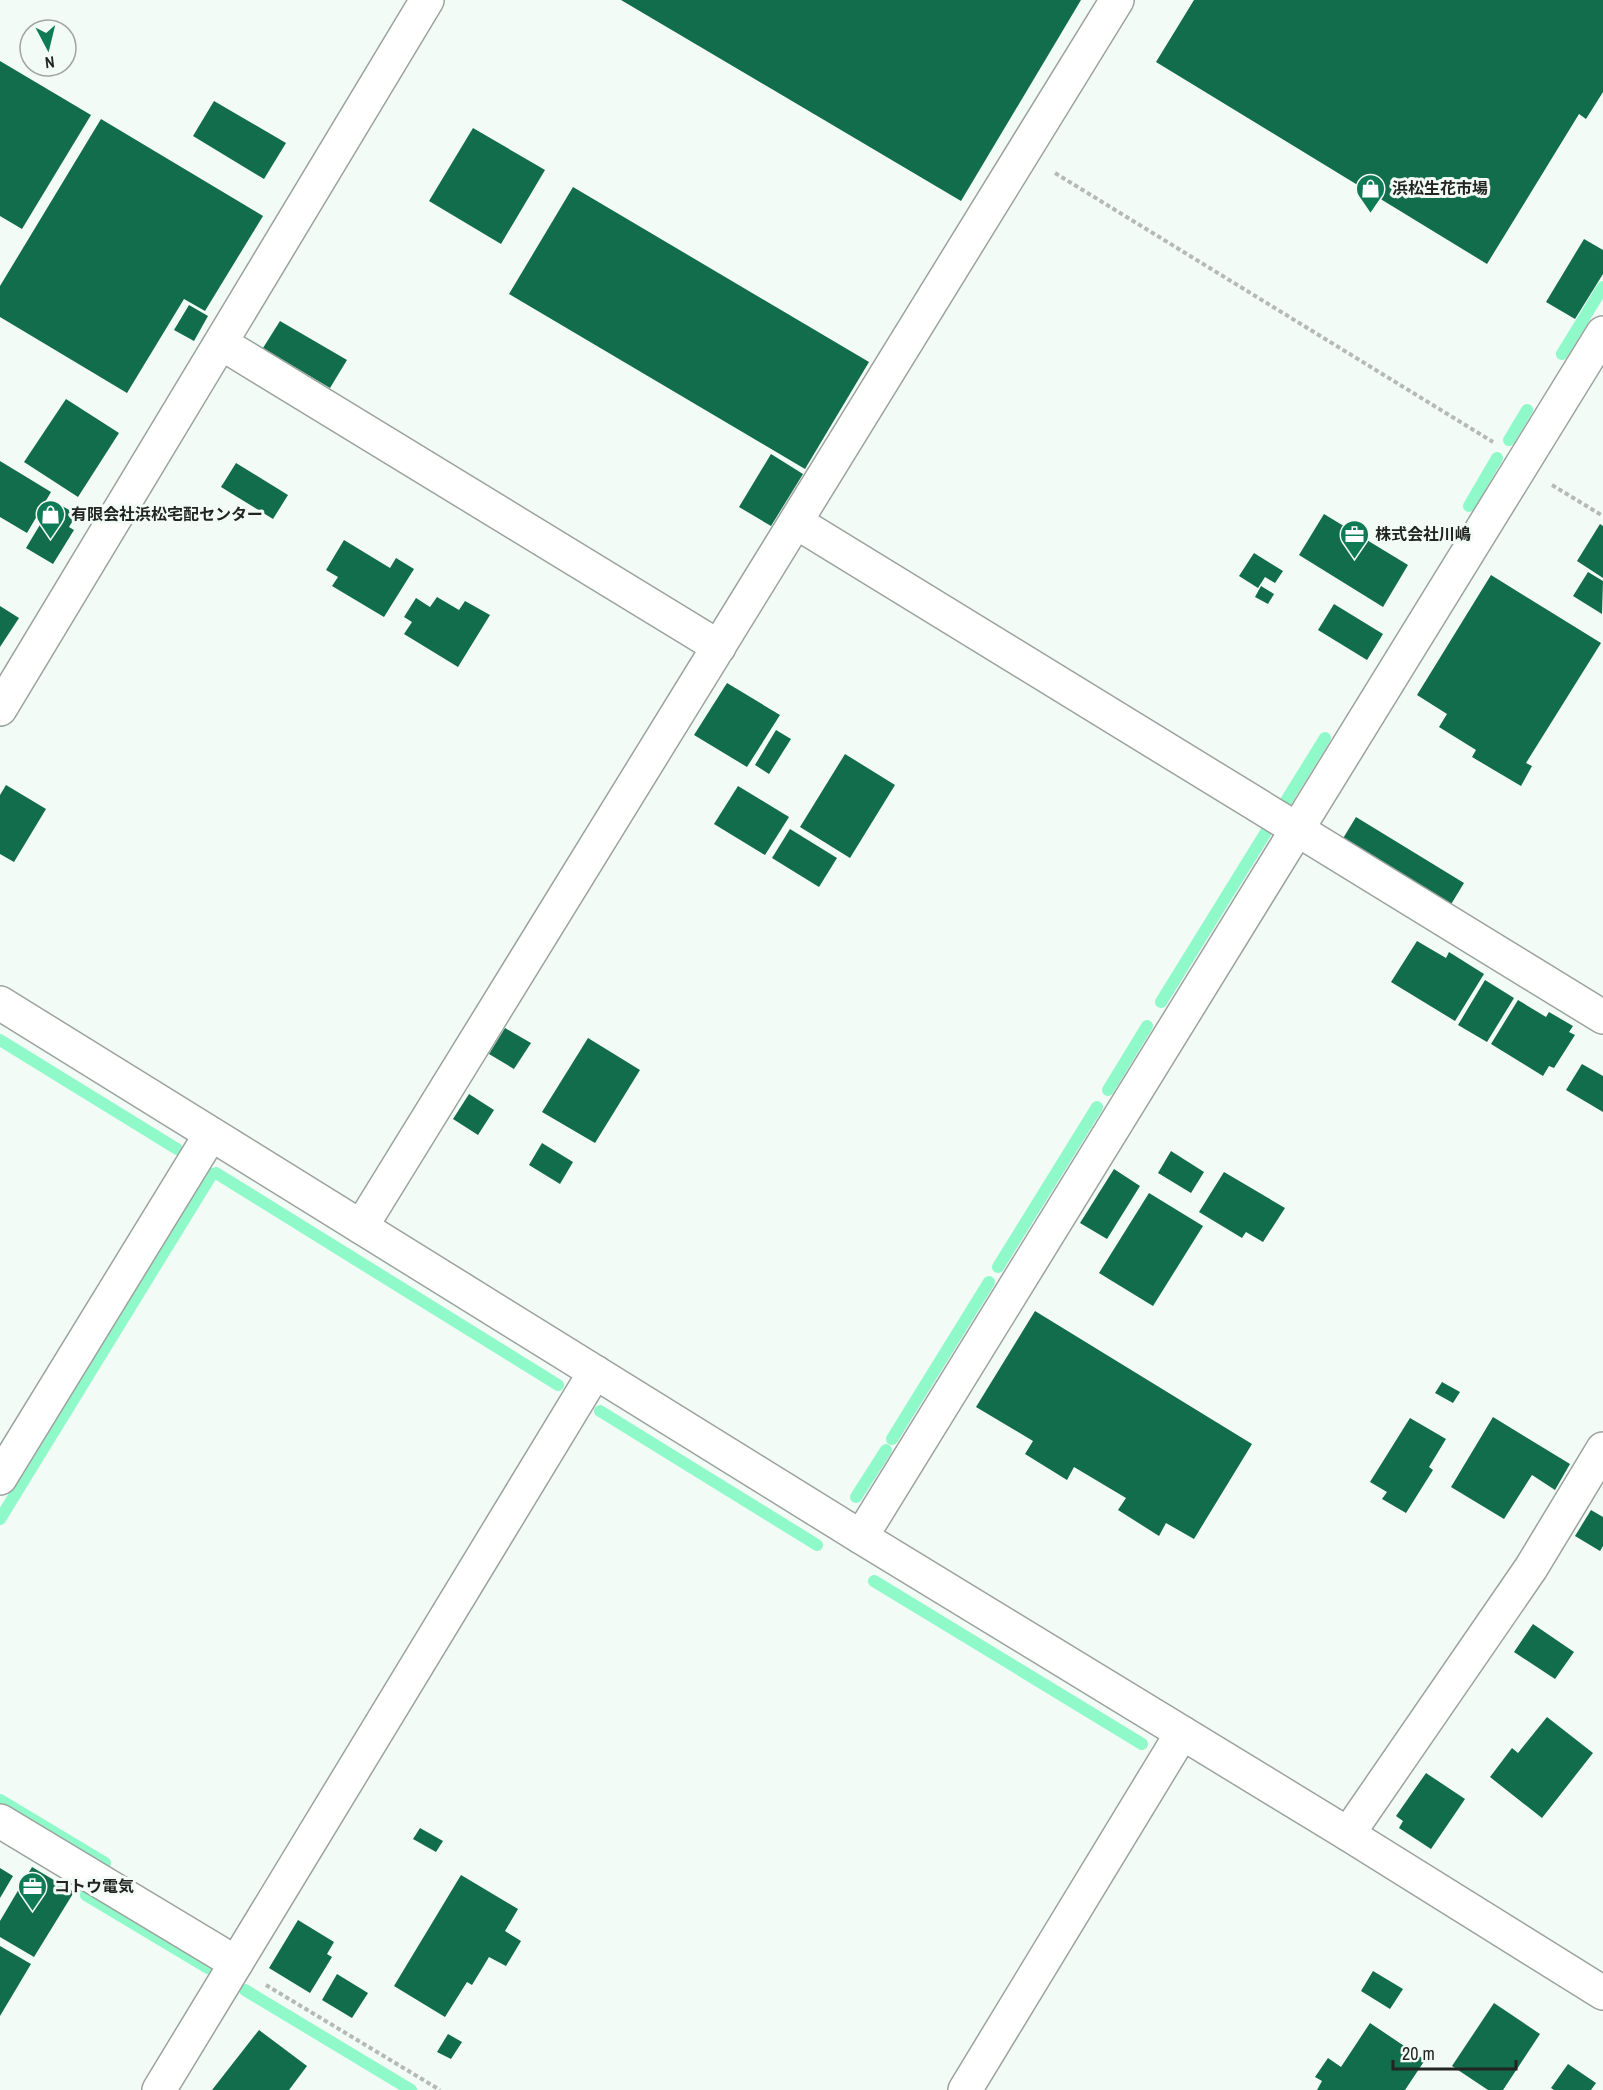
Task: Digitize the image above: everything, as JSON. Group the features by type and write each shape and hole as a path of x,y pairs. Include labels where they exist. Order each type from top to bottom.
{"street":[{"path":"0,709 427,0"},
{"path":"361,1227 1117,0"},
{"path":"861,1537 1603,333"},
{"path":"221,343 719,647"},
{"path":"796,522 1603,1017"},
{"path":"0,1003 861,1537 1348,1834 1603,1993"},
{"path":"0,1478 211,1134"},
{"path":"159,2090 595,1372"},
{"path":"1348,1834 1531,1568 1603,1449"},
{"path":"965,2090 1182,1733"},
{"path":"0,1821 235,1965"}],"path":[{"path":"1023,153 1603,516"},
{"path":"235,1965 440,2090"}],"building":[{"path":"621,0 1081,0 961,201"},
{"path":"1194,0 1603,0 1603,92 1586,119 1579,114 1487,264 1156,62"},
{"path":"0,61 18,72 18,78 29,78 91,115 22,229 0,216"},
{"path":"214,101 286,143 264,179 193,136"},
{"path":"101,119 263,216 205,311 184,299 127,393 0,317 0,286"},
{"path":"473,128 545,170 501,244 429,201"},
{"path":"573,187 869,362 805,469 509,294"},
{"path":"1584,239 1603,250 1603,274 1575,319 1546,302"},
{"path":"189,305 208,316 194,341 174,330"},
{"path":"280,321 347,360 330,388 263,348"},
{"path":"66,399 119,433 78,497 24,462"},
{"path":"771,454 803,474 771,526 739,507"},
{"path":"0,461 51,492 27,533 0,517"},
{"path":"236,463 288,495 273,519 221,487"},
{"name":"有限会社浜松宅配センター","path":"60,505 77,514 69,527 74,530 53,564 26,548 47,513 52,516"},
{"path":"1324,514 1408,565 1383,607 1299,555"},
{"path":"1600,524 1603,526 1603,578 1577,561"},
{"path":"344,540 390,568 396,558 414,569 384,617 332,586 338,577 326,570"},
{"path":"1254,553 1283,571 1275,583 1265,577 1258,588 1239,576"},
{"path":"1588,572 1603,581 1602,614 1573,596"},
{"path":"1491,575 1601,643 1526,763 1532,766 1521,786 1472,757 1476,750 1439,727 1447,714 1417,695"},
{"path":"1261,586 1274,594 1268,604 1255,597"},
{"path":"437,597 459,610 465,601 490,615 458,667 404,634 412,622 404,617 416,598 430,607"},
{"path":"1334,604 1383,634 1367,660 1318,630"},
{"path":"0,606 19,618 0,647"},
{"path":"727,683 780,715 747,767 694,735"},
{"path":"776,730 791,739 769,774 755,765"},
{"path":"845,754 895,785 850,858 800,827"},
{"path":"6,785 46,809 14,862 0,854 0,795"},
{"path":"738,786 789,817 765,855 714,824"},
{"path":"1356,817 1464,883 1447,911 1339,845"},
{"path":"790,829 837,858 819,887 772,858"},
{"path":"1417,941 1446,958 1449,952 1484,974 1455,1021 1391,982"},
{"path":"1485,980 1514,998 1487,1042 1458,1025"},
{"path":"1518,1000 1546,1017 1549,1012 1573,1026 1569,1032 1575,1035 1554,1068 1549,1066 1543,1076 1491,1044"},
{"path":"505,1028 531,1043 514,1069 489,1054"},
{"path":"588,1038 640,1070 595,1143 542,1112"},
{"path":"1582,1064 1603,1076 1603,1112 1566,1090"},
{"path":"469,1094 494,1110 478,1135 453,1119"},
{"path":"542,1143 573,1162 560,1184 529,1165"},
{"path":"1171,1151 1204,1172 1191,1193 1158,1173"},
{"path":"1114,1169 1140,1186 1107,1239 1080,1223"},
{"path":"1224,1172 1285,1208 1263,1242 1246,1232 1242,1238 1199,1212"},
{"path":"1149,1193 1203,1226 1153,1306 1099,1273"},
{"path":"1035,1311 1252,1444 1194,1539 1166,1523 1159,1536 1118,1510 1126,1498 1074,1467 1067,1480 1025,1454 1033,1441 976,1407"},
{"path":"1442,1382 1460,1392 1453,1403 1435,1393"},
{"path":"1493,1417 1570,1464 1555,1490 1532,1475 1504,1519 1451,1487"},
{"path":"1410,1418 1446,1439 1429,1467 1433,1470 1406,1513 1382,1499 1387,1492 1370,1482"},
{"path":"1591,1510 1603,1517 1603,1546 1600,1551 1575,1536"},
{"path":"1533,1624 1574,1652 1555,1679 1514,1652"},
{"path":"1547,1717 1593,1753 1542,1818 1490,1777 1512,1748 1518,1753"},
{"path":"1426,1773 1465,1799 1431,1849 1399,1828 1403,1821 1396,1816"},
{"path":"420,1828 443,1841 436,1852 413,1839"},
{"path":"32,1867 74,1892 34,1957 0,1937 0,1921"},
{"path":"0,1868 13,1876 0,1898"},
{"path":"461,1875 518,1909 505,1931 521,1941 506,1966 489,1957 472,1985 467,1982 445,2017 394,1986"},
{"path":"298,1920 334,1942 327,1954 332,1957 310,1993 269,1968"},
{"path":"0,1946 31,1964 0,2016"},
{"path":"1373,1971 1403,1989 1390,2009 1361,1991"},
{"path":"337,1974 368,1993 352,2018 322,2000"},
{"path":"1494,2003 1540,2034 1503,2090 1488,2090 1452,2066"},
{"path":"1370,2023 1425,2060 1405,2090 1317,2090 1322,2081 1315,2077 1328,2058 1341,2067"},
{"path":"259,2030 307,2066 289,2090 212,2090"},
{"path":"448,2034 462,2042 451,2059 437,2052"},
{"path":"1568,2064 1596,2083 1591,2090 1554,2090 1551,2088"}],"waterway":[{"path":"1562,354 1603,287"},
{"path":"1509,440 1527,410"},
{"path":"1469,506 1497,458"},
{"path":"1281,809 1325,738"},
{"path":"1161,1002 1271,824"},
{"path":"1108,1090 1147,1026"},
{"path":"0,1040 177,1149"},
{"path":"998,1267 1097,1107"},
{"path":"216,1173 558,1385"},
{"path":"0,1519 212,1174"},
{"path":"892,1439 989,1282"},
{"path":"600,1411 817,1545"},
{"path":"856,1497 886,1450"},
{"path":"874,1581 1142,1744"},
{"path":"0,1800 105,1863 103,1866"},
{"path":"87,1892 86,1895 208,1968"},
{"path":"245,1990 411,2090"}],"place":[{"name":"浜松生花市場","path":"1371,214"},
{"name":"有限会社浜松宅配センター","path":"50,540"},
{"name":"株式会社川嶋","path":"1354,560"},
{"name":"コトウ電気","path":"33,1912"}]}
